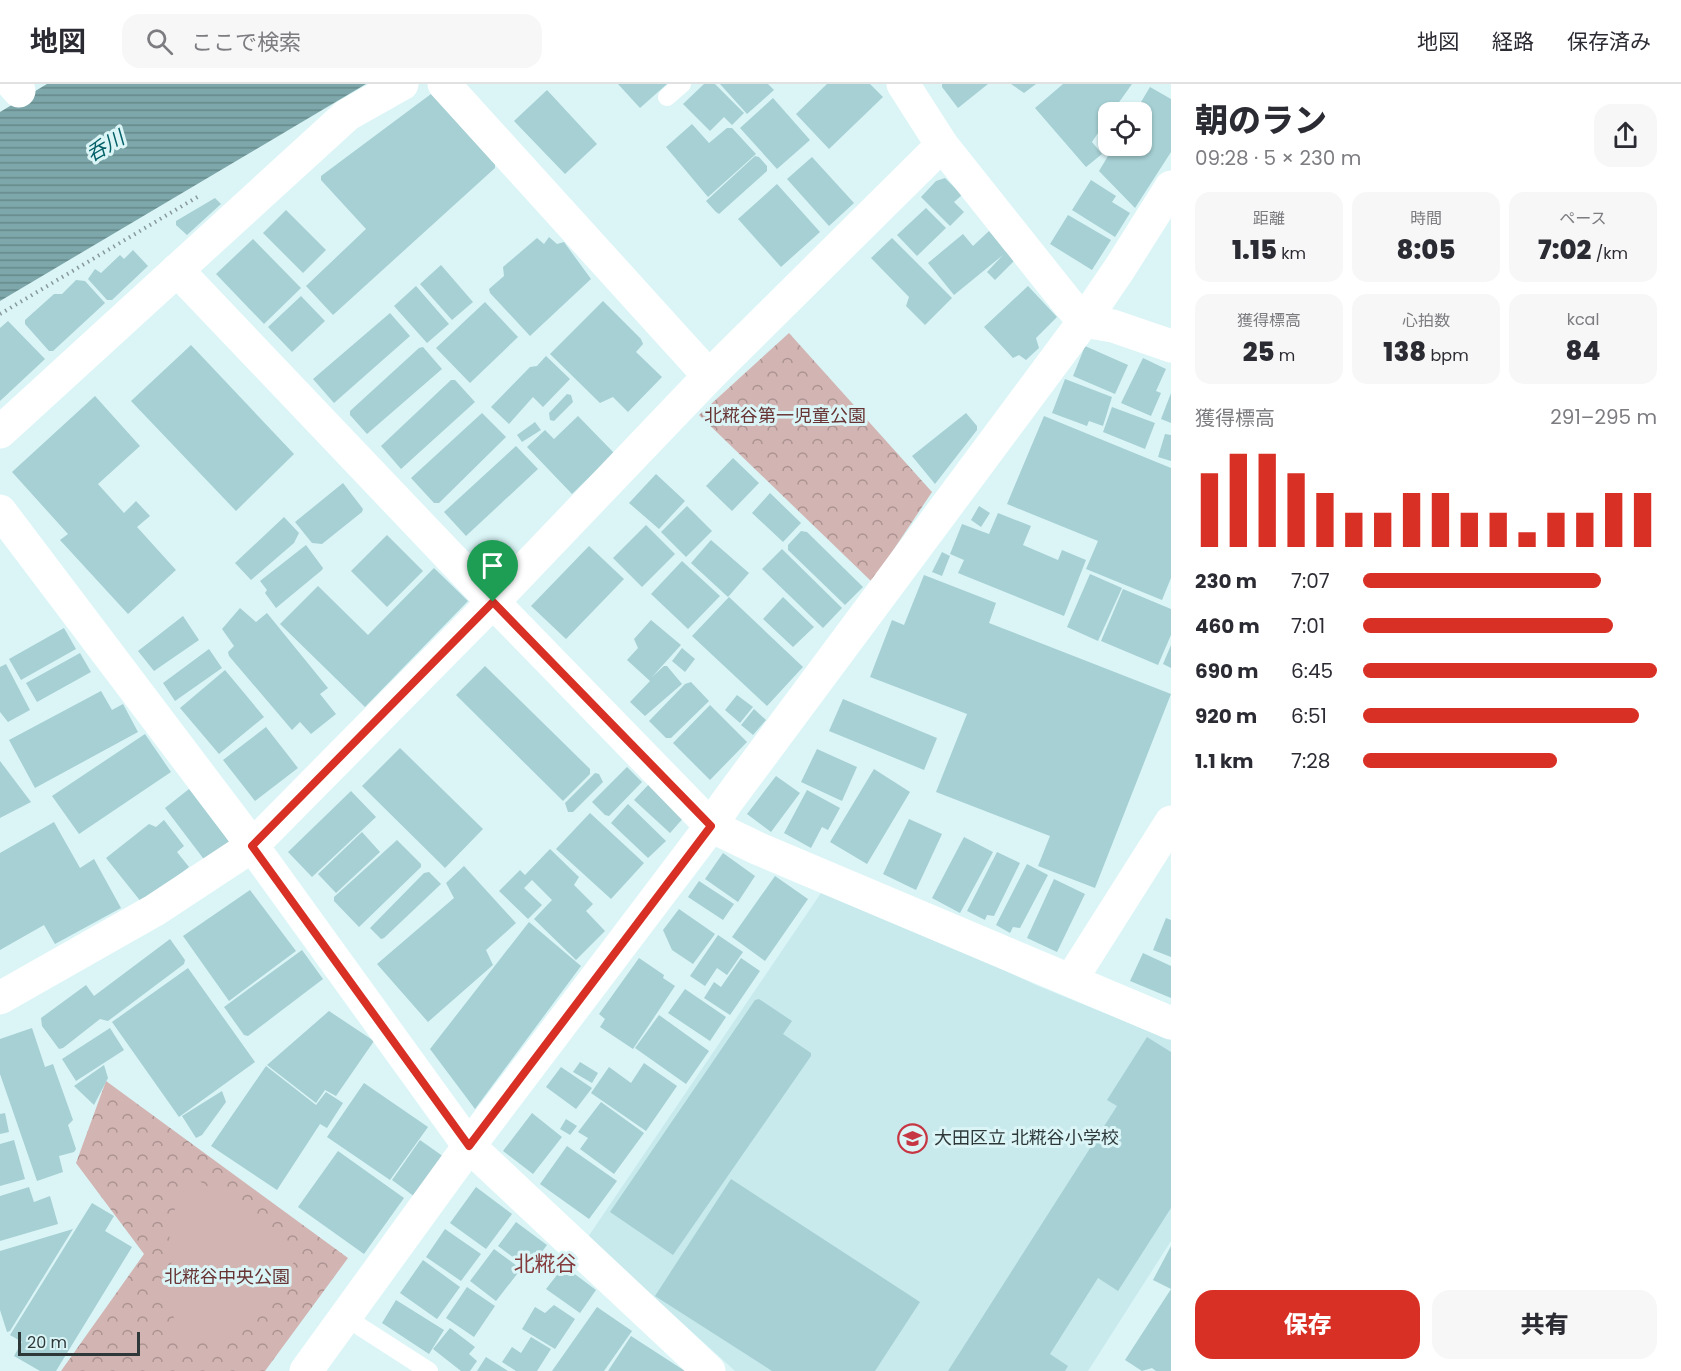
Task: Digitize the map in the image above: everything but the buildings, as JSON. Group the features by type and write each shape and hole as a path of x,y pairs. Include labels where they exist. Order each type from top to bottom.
{"street":[{"path":"0,432 347,115 402,84"},
{"path":"444,84 709,376"},
{"path":"910,87 942,145 1084,321 1113,326 1171,346"},
{"path":"0,998 155,910 252,846 493,602 709,376 942,145"},
{"path":"306,1371 469,1146 711,826 1084,321 1171,187"},
{"path":"177,270 493,602 711,826 1069,989 1171,1023"},
{"path":"0,511 252,846 469,1146 709,1371"},
{"path":"1069,989 1171,822"}],"lane":[{"path":"667,97 682,84"},
{"path":"345,1317 429,1371"}],"path":[{"path":"0,314 201,194"}],"shaded area":[{"name":"大田区立 北糀谷小学校","path":"825,887 1038,986 1171,1040 1171,1241 1088,1371 735,1371 588,1237"}],"green space":[{"name":"北糀谷第一児童公園","path":"789,333 932,492 872,582 699,415"},
{"name":"北糀谷中央公園","path":"106,1081 348,1258 265,1371 61,1371 144,1254 76,1163"},
{"path":"192,1176 301,1250 276,1291 253,1319 241,1331 228,1339 214,1343 182,1337 159,1282 174,1259 167,1225"}],"water":[{"name":"呑川","path":"47,84 366,84 0,301 0,112"}],"place":[{"name":"大田区立 北糀谷小学校","path":"913,1138"}],"district":[{"name":"北糀谷","path":"545,1264"}],"route":[{"path":"493,602 711,826 469,1146 252,846 493,602"}]}
